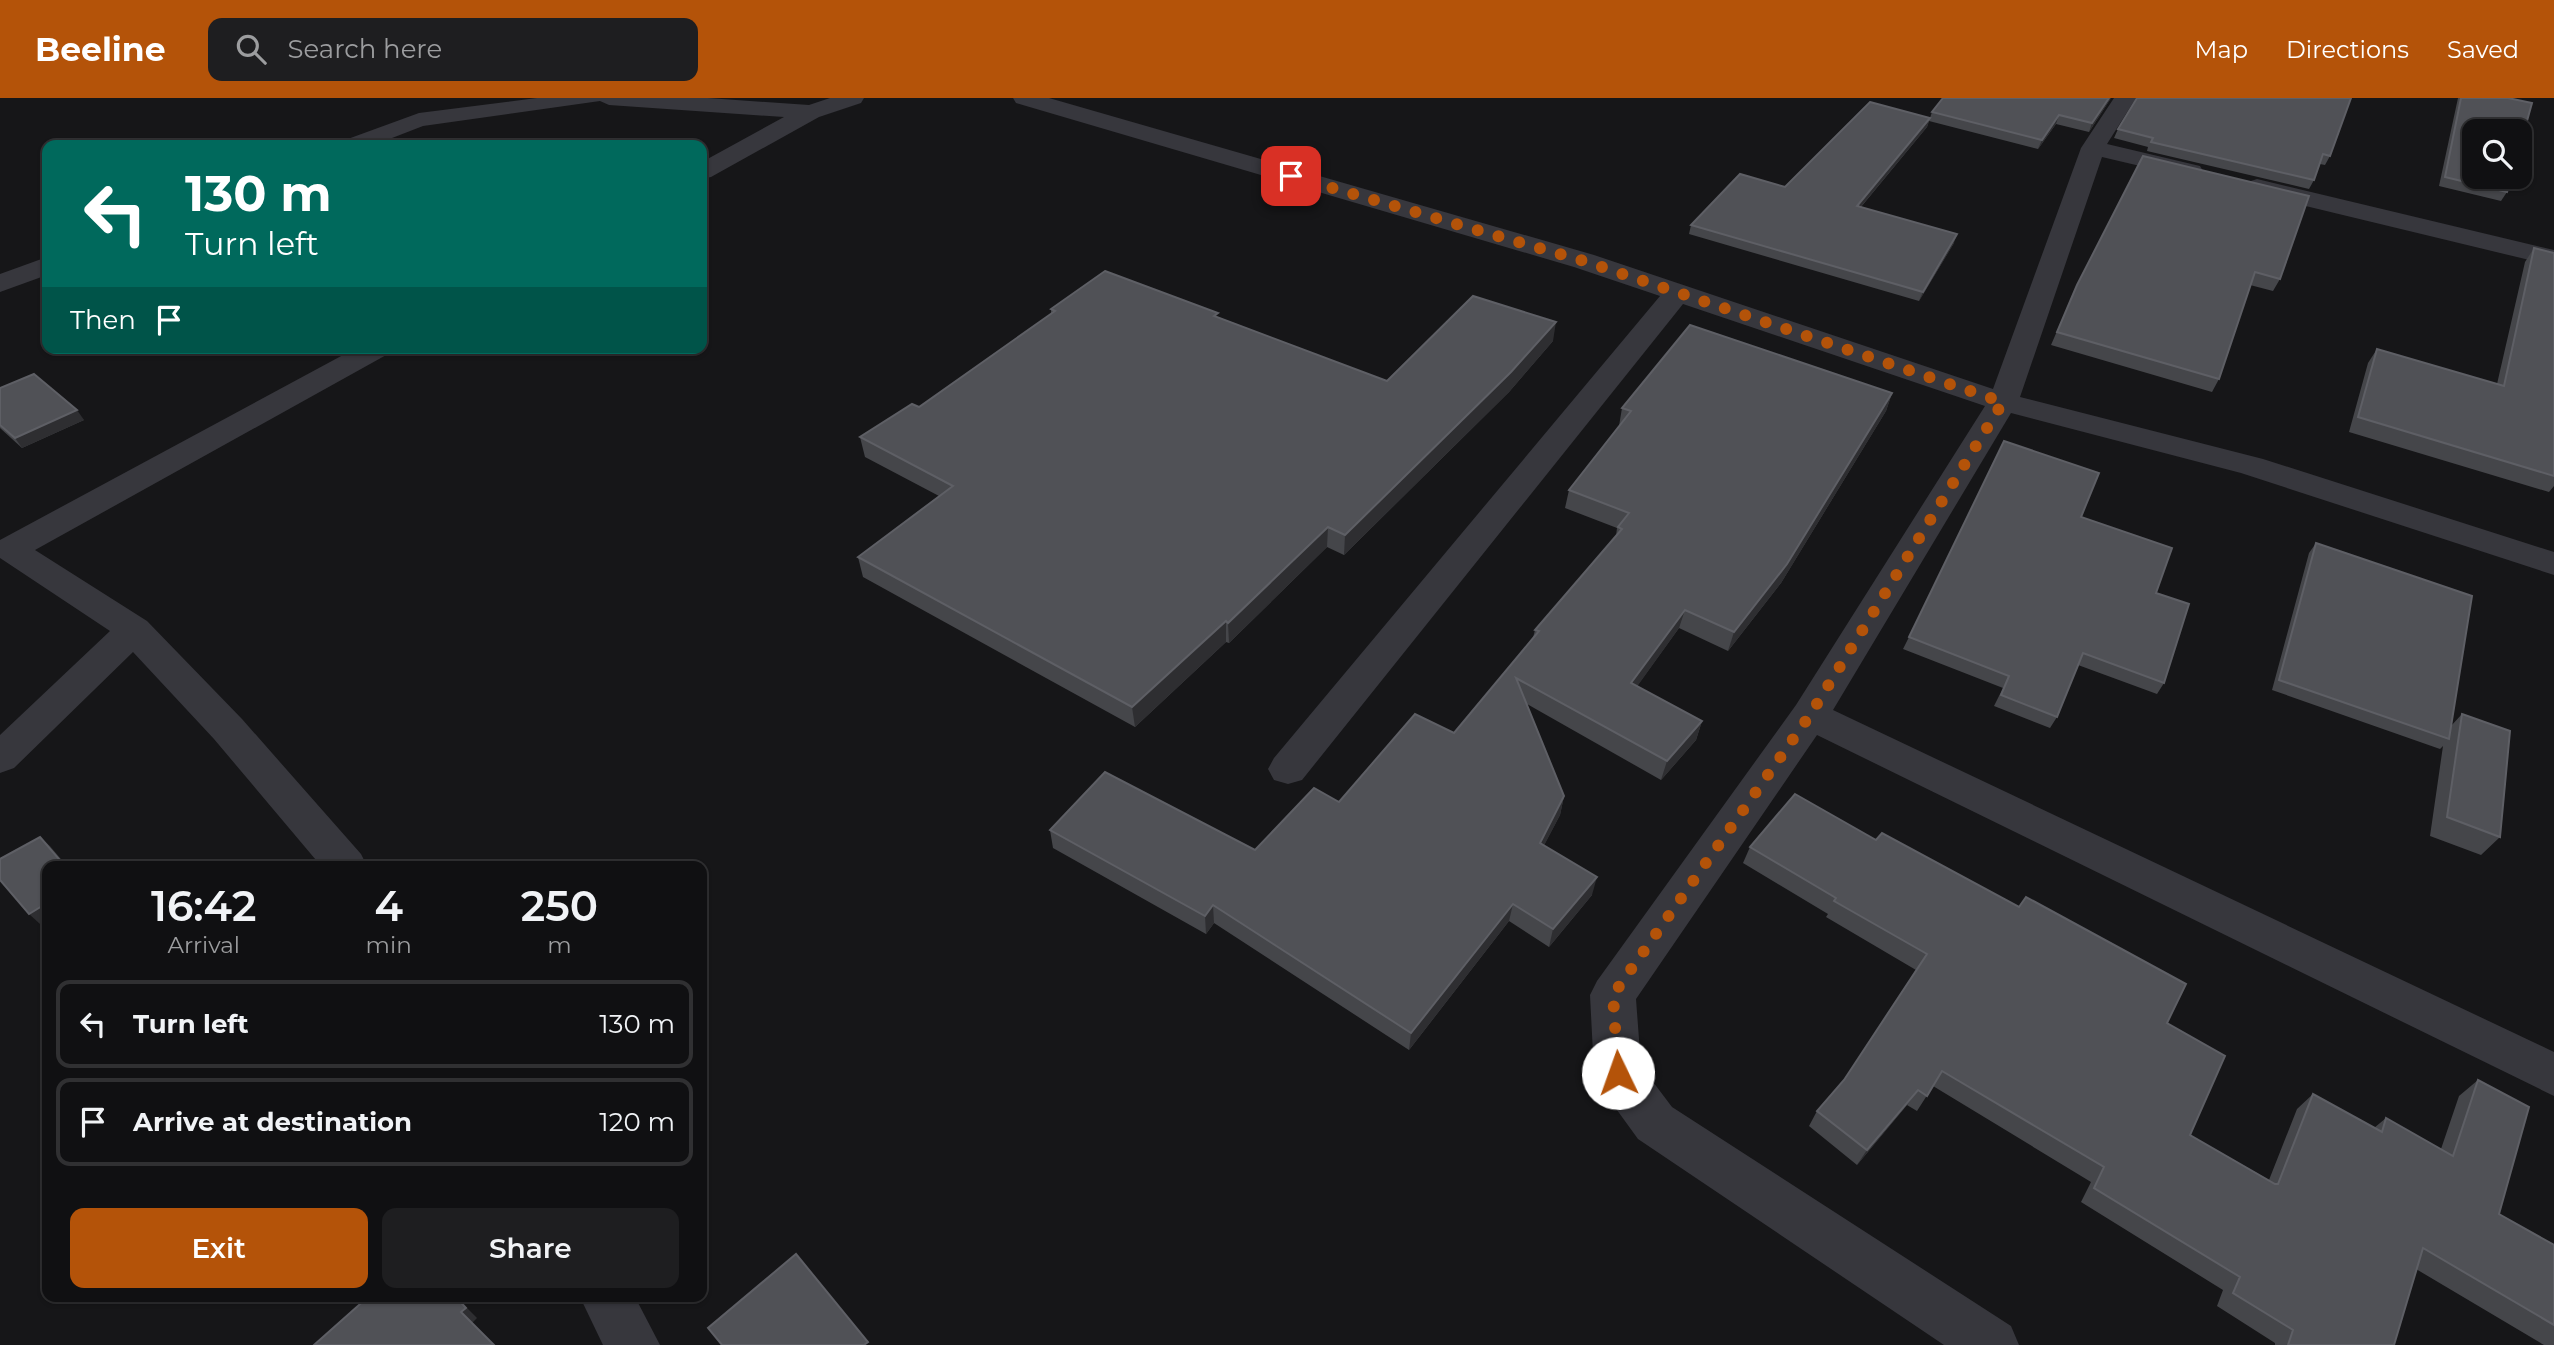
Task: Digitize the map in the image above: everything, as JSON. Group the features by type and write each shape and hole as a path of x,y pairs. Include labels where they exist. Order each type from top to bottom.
{"street":[{"path":"366,140 419,120 591,98"},
{"path":"609,98 811,112"},
{"path":"707,169 811,112 853,98"},
{"path":"1024,98 1571,257 2003,402 2252,466 2554,564"},
{"path":"1992,1345 1655,1123 1618,1073 1613,995 1810,715 2003,402 2093,148 2125,98"},
{"path":"2093,148 2554,258"},
{"path":"0,284 42,267"},
{"path":"1288,769 1678,292"},
{"path":"3,548 367,354"},
{"path":"3,548 135,630 228,729 342,861"},
{"path":"0,758 135,630"},
{"path":"1810,715 2554,1075"},
{"path":"609,1302 633,1345"}],"building":[{"path":"1943,98 2109,98 2092,123 2059,115 2042,140 1932,112"},
{"path":"2137,98 2351,98 2330,156 2323,154 2314,180 2151,142 2153,138 2118,129"},
{"path":"2461,98 2508,98 2532,103 2528,119 2462,119 2462,181 2445,177"},
{"path":"1870,102 1930,118 1857,206 1957,234 1923,292 1691,225 1740,174 1785,187"},
{"path":"2143,156 2309,196 2280,279 2255,272 2219,379 2057,332 2077,285"},
{"path":"2534,248 2554,253 2554,476 2358,417 2377,349 2504,386"},
{"path":"1105,271 1218,313 1214,316 1387,381 1473,296 1556,322 1511,372 1345,535 1328,527 1228,623 1226,621 1132,707 858,557 953,486 860,437 912,404 919,407 1055,311 1051,309"},
{"path":"1690,325 1892,393 1787,564 1734,632 1685,610 1631,683 1702,721 1667,761 1516,678 1564,796 1540,843 1597,877 1553,929 1513,904 1411,1033 1213,905 1205,916 1050,830 1105,772 1255,850 1314,788 1339,802 1415,714 1454,733 1539,631 1535,630 1622,529 1618,527 1629,513 1569,490 1631,411 1622,408"},
{"path":"34,374 77,410 15,438 0,425 0,388"},
{"path":"2004,441 2099,473 2081,517 2172,548 2156,593 2189,604 2164,683 2083,653 2057,717 2001,695 2009,676 1909,637"},
{"path":"2316,543 2472,596 2449,739 2279,680"},
{"path":"2462,714 2510,731 2500,837 2447,817"},
{"path":"1795,794 1876,840 1882,833 2019,907 2026,897 2186,984 2167,1023 2225,1056 2190,1135 2275,1184 2278,1184 2313,1094 2382,1132 2386,1118 2453,1156 2478,1080 2529,1107 2499,1214 2554,1245 2554,1325 2423,1248 2394,1345 2288,1345 2293,1330 2233,1293 2240,1277 2094,1188 2104,1167 1942,1071 1927,1096 1918,1090 1867,1150 1817,1111 1844,1080 1927,954 1834,901 1836,898 1750,847"},
{"path":"40,837 61,861 42,861 42,906 29,914 0,880 0,859"},
{"path":"796,1254 868,1342 864,1345 722,1345 708,1328"},
{"path":"362,1302 461,1302 466,1308 461,1312 494,1345 314,1345"}],"route":[{"path":"1291,176 1584,261 2003,402 1810,715 1613,995 1618,1073"}]}
